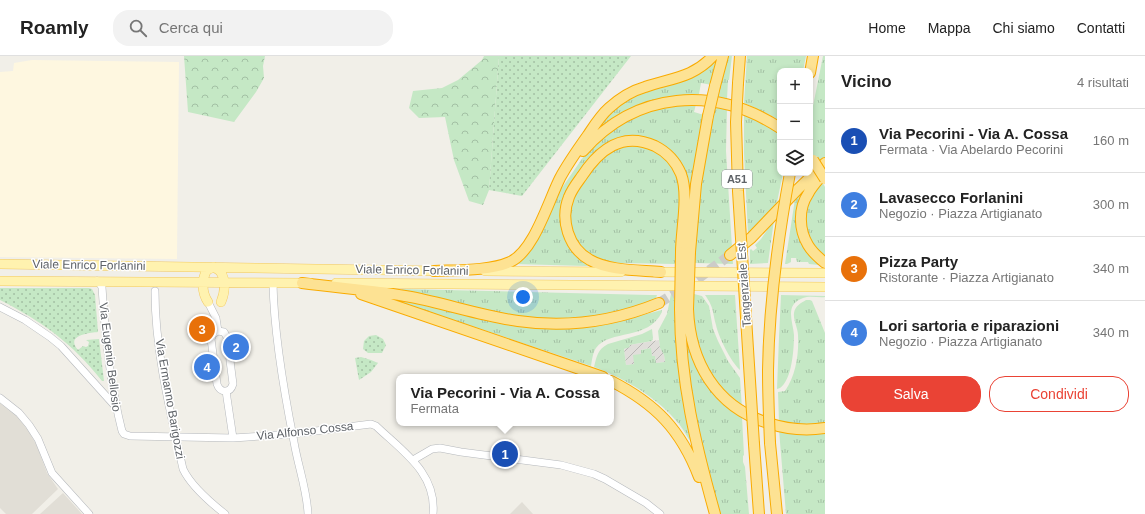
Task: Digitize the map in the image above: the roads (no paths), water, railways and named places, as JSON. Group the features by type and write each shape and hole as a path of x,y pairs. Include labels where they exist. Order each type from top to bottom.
{"highway":[{"path":"434,271 491,268 502,266 511,262 529,246 570,159 607,110 621,98 632,92 696,71 713,56"},
{"path":"685,252 708,116 723,56"},
{"name":"Tangenziale Est","path":"740,56 736,130 738,191 759,514"},
{"path":"811,68 813,56"},
{"path":"547,207 561,181 577,158 596,138 620,121 654,106 686,100 715,101 753,112 777,126"},
{"path":"661,272 602,265 585,257 571,241 566,225 565,215 568,201 574,186 601,152 613,145 620,143 640,142 658,148 673,160 681,176 684,187 685,252 682,346 689,407 714,514"},
{"path":"813,160 825,179"},
{"path":"730,255 751,238 825,163"},
{"path":"825,172 807,196 801,216 804,236 808,246 825,263"},
{"name":"Tangenziale Est","path":"777,514 770,443 768,369 771,303 777,249 789,176"},
{"path":"302,283 411,297 496,317 534,323 595,321 628,314 659,303"},
{"path":"302,283 361,294 593,374"},
{"path":"684,309 699,362 711,383 729,404 747,416 778,427 808,429 825,428"},
{"path":"614,383 646,402 673,428 685,446 694,464 714,514"}],"main road":[{"name":"Viale Enrico Forlanini","path":"0,264 434,271 825,273"},
{"path":"208,302 204,295 203,282 207,270 214,267 220,271 224,282 224,293 221,302"},
{"name":"Viale Enrico Forlanini","path":"0,281 825,287"}],"street":[{"name":"Via Eugenio Bellosio","path":"97,282 101,284 102,287 106,335 115,406 124,434"},
{"path":"273,283 274,309 281,366 292,434 308,514"},
{"name":"Via Ermanno Barigozzi","path":"155,290 156,315 167,395 185,472 210,502 225,514"},
{"path":"208,302 215,305 221,302"},
{"path":"208,302 216,318 218,331"},
{"path":"216,318 221,302"},
{"path":"0,307 25,320 50,337 115,406"},
{"path":"218,331 224,332 227,337 233,384 230,390 226,391 222,391 218,386 211,339 213,334 218,331"},
{"path":"226,391 233,438"},
{"path":"0,398 19,412 29,425 38,439 52,473 89,514"},
{"name":"Via Alfonso Cossa","path":"124,434 130,436 176,438 233,438 292,434 372,424 413,460 424,474 433,496 433,514"},
{"path":"413,460 432,449 440,448 461,452 561,464 594,474 604,479 646,503 660,514"}],"tunnel":[{"path":"659,303 695,281 730,255"}],"place":[{"name":"Pizza Party","path":"202,329"},
{"name":"Lavasecco Forlanini","path":"236,347"},
{"name":"Lori sartoria e riparazioni","path":"207,367"},
{"name":"Via Pecorini - Via A. Cossa","path":"505,454"}]}
